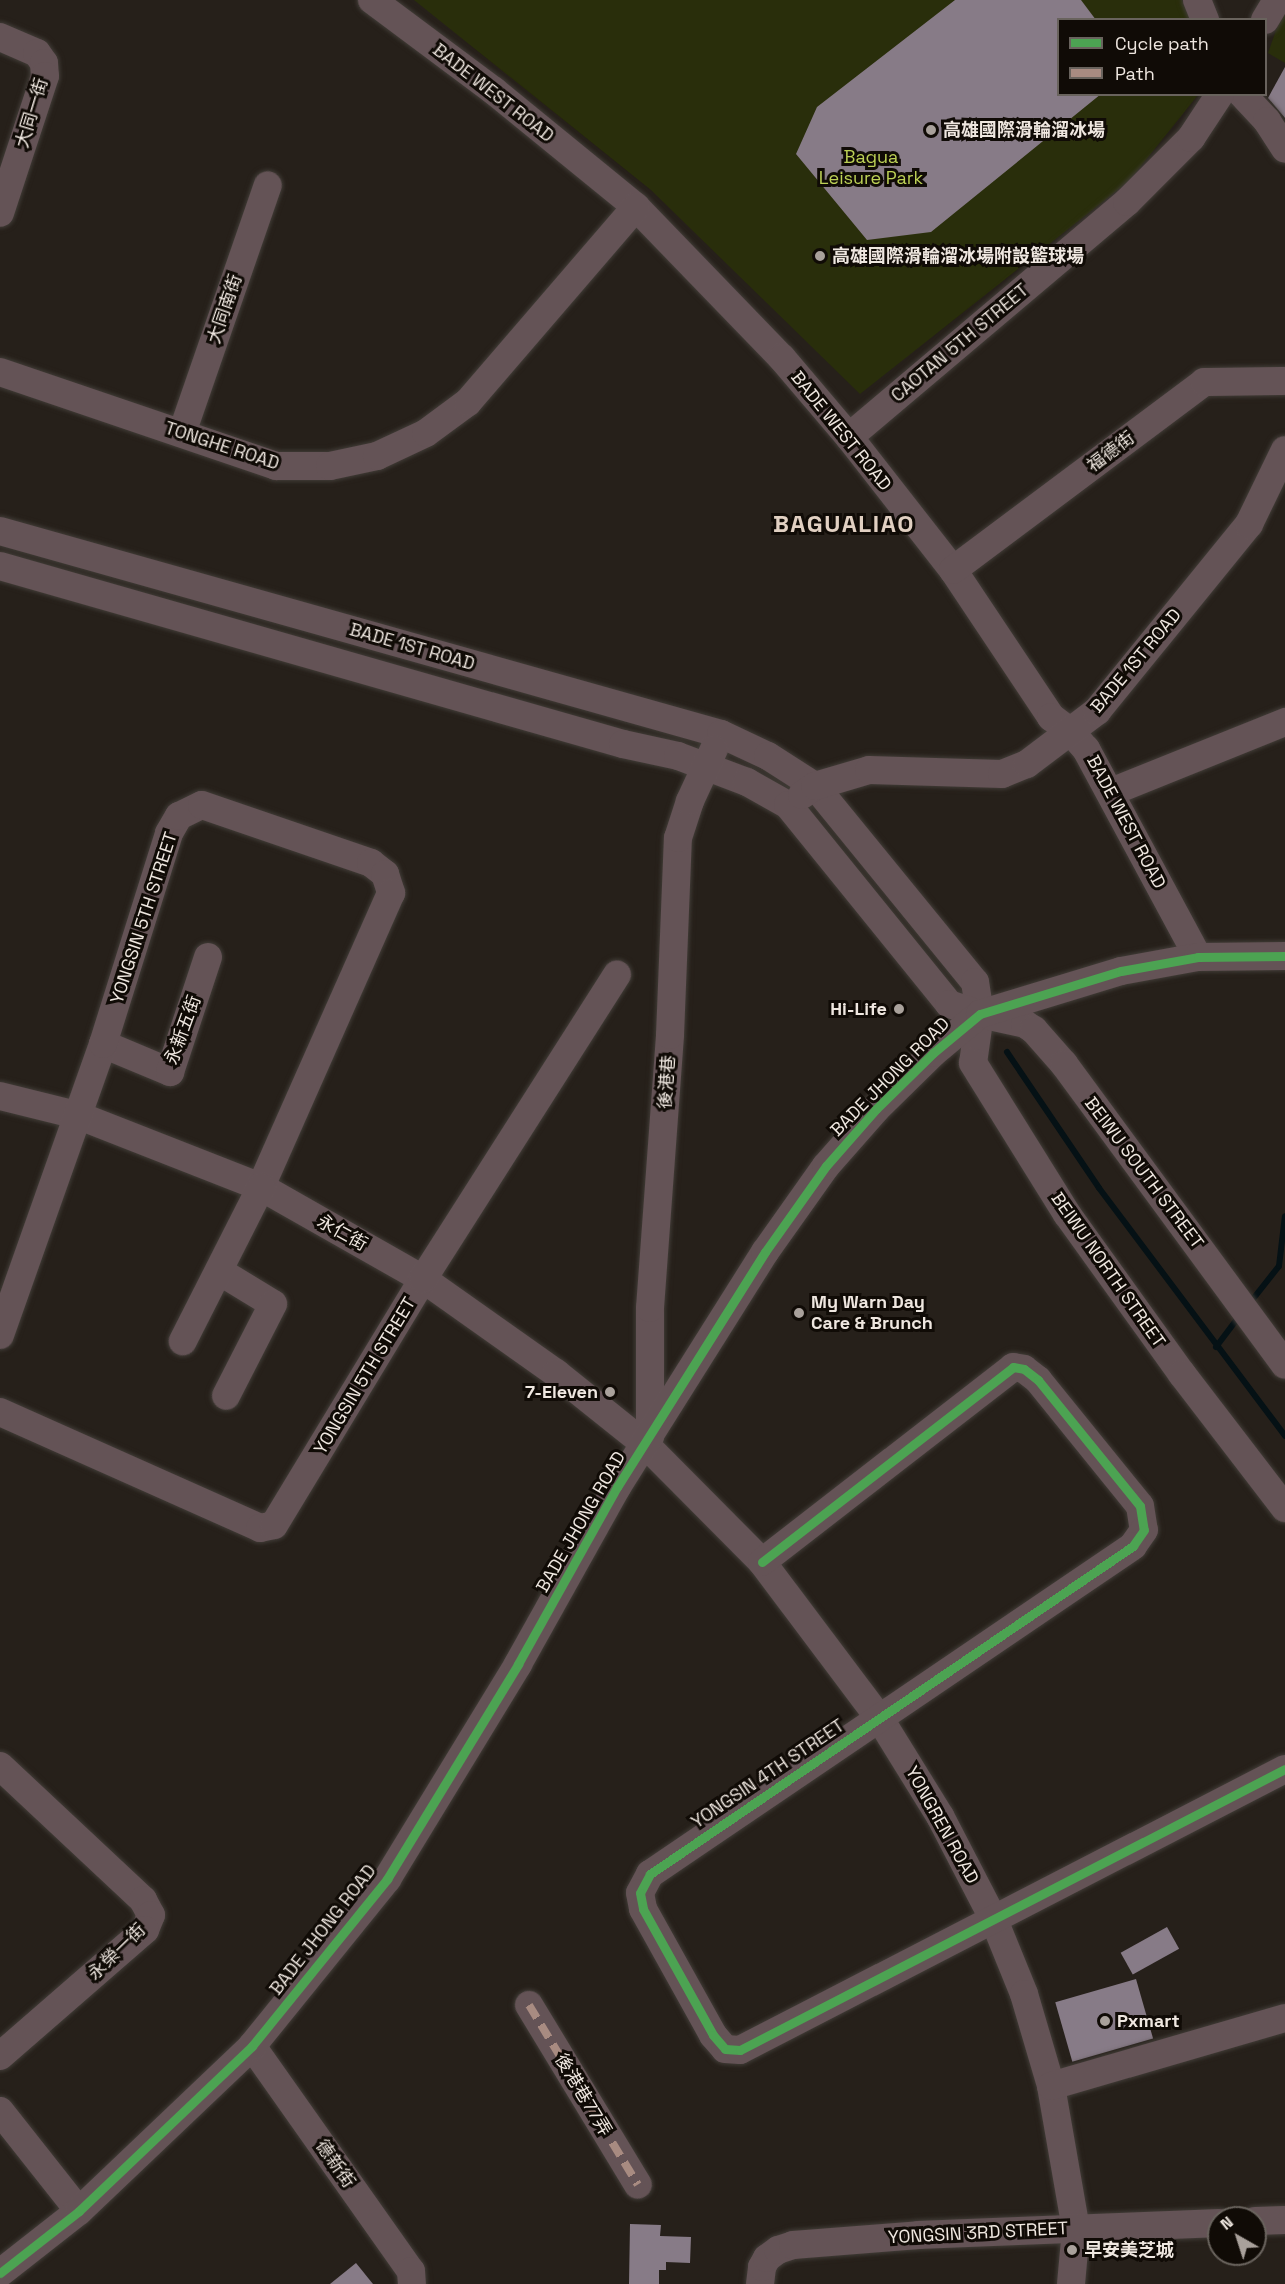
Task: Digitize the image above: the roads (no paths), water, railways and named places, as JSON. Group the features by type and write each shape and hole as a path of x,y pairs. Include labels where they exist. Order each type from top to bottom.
{"street":[{"name":"BADE WEST ROAD","path":"372,0 494,91 636,207 782,358 849,437 953,570 1051,717 1071,732 1086,749 1198,957"},
{"path":"1197,0 1204,18"},
{"path":"1266,18 1277,0"},
{"name":"大同一街","path":"0,37 37,53 44,63 45,76 0,213"},
{"name":"CAOTAN 5TH STREET","path":"849,437 1127,202 1191,138 1219,96"},
{"path":"1244,96 1267,121 1285,149"},
{"name":"大同南街","path":"182,433 268,185"},
{"name":"TONGHE ROAD","path":"0,372 276,466 330,466 377,456 426,433 476,394 636,207"},
{"name":"福德街","path":"953,570 1204,382 1285,381"},
{"name":"BADE 1ST ROAD","path":"788,805 814,786 869,770 1002,774 1026,764 1071,732 1097,711 1249,524 1285,450"},
{"name":"BADE 1ST ROAD","path":"0,531 721,734 768,756 814,786 975,982 980,1014 950,1004 788,805 747,782 706,765 0,566"},
{"path":"1111,792 1285,722"},
{"name":"後港巷","path":"648,1441 651,1308 670,1035 678,838 706,765 721,734"},
{"name":"YONGSIN 5TH STREET","path":"0,1335 103,1044 169,833 179,816 202,804 371,863 385,874 391,893 261,1187 183,1341"},
{"name":"BADE JHONG ROAD","path":"0,2273 79,2211 252,2046 387,1879 518,1664 617,1487 765,1252 826,1166 852,1135 933,1053 980,1014 1121,971 1198,957 1285,956"},
{"name":"永新五街","path":"103,1044 170,1072 208,957"},
{"name":"YONGSIN 5TH STREET","path":"0,1412 260,1528 274,1525 423,1279 618,975"},
{"name":"BEIWU SOUTH STREET","path":"980,1014 1025,1024 1034,1030 1064,1064 1283,1362"},
{"name":"BEIWU NORTH STREET","path":"980,1014 973,1063 1067,1214 1182,1374 1285,1508"},
{"name":"永仁街","path":"0,1096 77,1115 261,1187 423,1279 648,1441"},
{"path":"219,1271 273,1304 226,1396"},
{"name":"YONGSIN 4TH STREET","path":"762,1562 1013,1366 1024,1369 1038,1380 1140,1506 1144,1530 1133,1546 650,1874 640,1893 643,1909 713,2035 725,2049 740,2050 1285,1769"},
{"name":"YONGREN ROAD","path":"648,1441 762,1562 880,1719 940,1816 994,1920 1024,1994 1051,2086 1076,2229 1071,2284"},
{"name":"永榮一街","path":"0,1766 143,1900 152,1915 145,1930 0,2056"},
{"name":"後港巷77弄","path":"529,2006 638,2185"},
{"path":"1051,2086 1285,2018"},
{"name":"德新街","path":"252,2046 411,2271 412,2284"},
{"path":"0,2111 79,2211"},
{"path":"1267,2221 1285,2220"},
{"name":"YONGSIN 3RD STREET","path":"760,2284 762,2268 767,2258 778,2250 793,2245 919,2235 1207,2224"}],"waterway":[{"path":"1007,1052 1099,1188 1285,1436"},
{"path":"1249,1304 1279,1266 1285,1216"},
{"path":"1216,1347 1239,1317"}],"place":[{"name":"高雄國際滑輪溜冰場","path":"931,130"},
{"name":"高雄國際滑輪溜冰場附設籃球場","path":"820,256"},
{"name":"Hi-Life","path":"899,1009"},
{"name":"My Warn Day Care & Brunch","path":"799,1313"},
{"name":"7-Eleven","path":"610,1392"},
{"name":"Pxmart","path":"1105,2021"},
{"name":"早安美芝城","path":"1072,2250"}],"district":[{"name":"BAGUALIAO","path":"844,524"}],"park label":[{"name":"Bagua Leisure Park","path":"871,168"}]}
